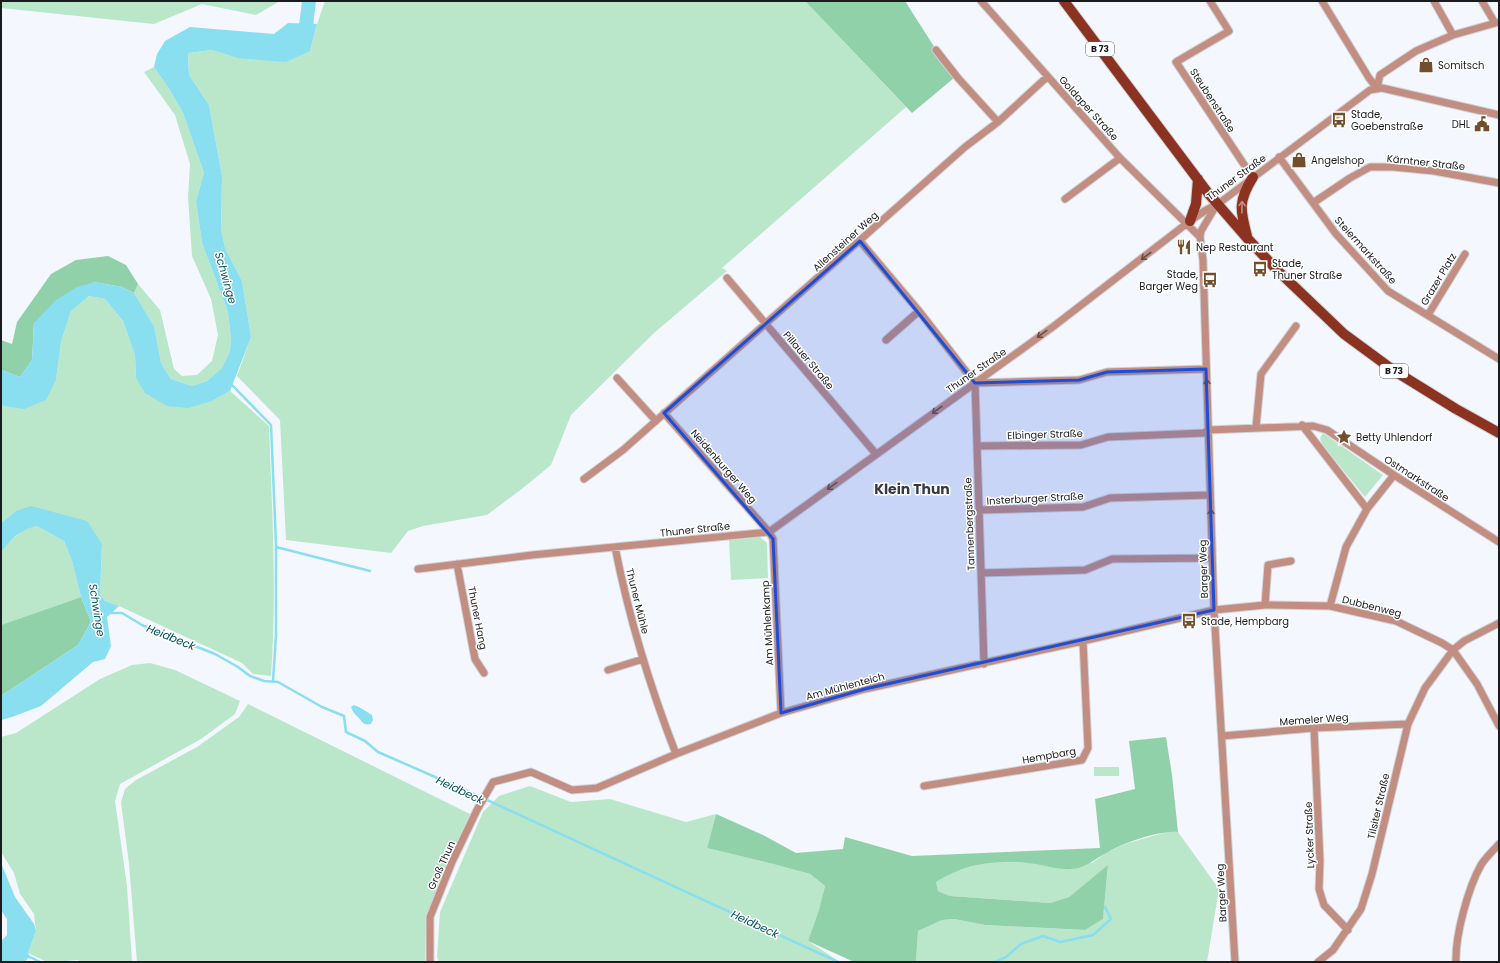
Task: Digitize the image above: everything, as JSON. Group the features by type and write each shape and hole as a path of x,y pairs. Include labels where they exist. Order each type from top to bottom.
{"main road":[{"name":"B 73","path":"1064,1 1198,179 1218,204 1277,270 1344,334 1394,370 1456,409 1499,433"},
{"path":"1248,238 1241,206 1250,173"},
{"path":"1189,223 1196,204 1198,179"}],"street":[{"name":"Goldaper Straße","path":"981,1 1120,158 1189,223 1200,237"},
{"name":"Steubenstraße","path":"1210,1 1229,31 1176,62 1250,173"},
{"path":"1322,1 1369,78 1377,88 1499,115"},
{"path":"1434,1 1453,35"},
{"path":"1377,88 1380,75 1416,51 1453,35 1497,23 1482,1"},
{"path":"936,50 958,78 998,122"},
{"name":"Allensteiner Weg","path":"584,479 622,450 656,421 965,147 998,122 1047,77"},
{"name":"Thuner Straße","path":"418,569 615,547 769,532 975,383 1206,210 1218,204 1250,173 1279,157 1370,90 1377,88"},
{"name":"Steiermarkstraße","path":"1279,157 1336,234 1388,291 1499,358"},
{"path":"1065,199 1120,158"},
{"name":"Kärntner Straße","path":"1313,203 1350,178 1370,167 1393,167 1434,171 1499,183"},
{"path":"1200,237 1202,230 1218,204"},
{"name":"Barger Weg","path":"1200,237 1203,260 1214,610 1235,962"},
{"path":"860,241 975,383 1079,380 1106,372 1206,369"},
{"name":"Grazer Platz","path":"1428,315 1465,254"},
{"name":"Pillauer Straße","path":"727,278 876,454"},
{"path":"886,340 919,312"},
{"path":"1256,427 1260,374 1296,326"},
{"path":"617,378 656,421"},
{"name":"Tannenbergstraße","path":"975,383 984,664"},
{"name":"Neidenburger Weg","path":"664,413 769,532"},
{"path":"1302,425 1367,509"},
{"name":"Ostmarkstraße","path":"1208,430 1302,425 1327,430 1499,542"},
{"name":"Elbinger Straße","path":"977,446 1081,445 1108,437 1204,433 1208,430"},
{"path":"1330,606 1346,547 1367,509 1394,475"},
{"name":"Insterburger Straße","path":"979,510 1083,507 1110,498 1210,495"},
{"name":"Am Mühlenkamp","path":"769,532 773,539 781,713"},
{"name":"Thuner Mühle","path":"615,547 623,585 643,659 657,704 676,754"},
{"path":"981,573 1085,570 1112,560 1212,558"},
{"path":"1265,605 1268,565 1291,561"},
{"name":"Thuner Hang","path":"457,564 475,659 484,673"},
{"name":"Dubbenweg","path":"1214,610 1265,605 1330,606 1396,621 1442,642 1453,650 1477,684 1499,726"},
{"name":"Am Mühlenteich","path":"493,782 531,772 572,790 596,788 676,754 781,713 865,690 984,664 1214,610"},
{"name":"Tilsiter Straße","path":"1318,962 1333,950 1361,909 1372,874 1408,724 1425,688 1453,650 1464,641 1499,623"},
{"name":"Hempbarg","path":"924,786 1082,760 1088,748 1082,641"},
{"path":"608,670 643,659"},
{"name":"Memeler Weg","path":"1222,736 1314,728 1408,724"},
{"name":"Lycker Straße","path":"1314,728 1320,861 1319,889 1324,905 1348,930"},
{"name":"Groß Thun","path":"430,962 430,917 452,862 477,810 493,782"},
{"path":"1456,962 1459,935 1468,895 1481,865 1499,844"}],"highlighted area":[{"path":"860,241 975,383 1079,380 1107,372 1206,369 1214,610 865,689 781,713 773,539 664,413"}],"green space":[{"path":"1,1 280,1 256,15 202,4 154,24 1,8"},
{"path":"325,1 805,1 906,107 722,268 727,271 654,333 571,415 551,465 487,515 423,526 408,531 391,553 286,540 280,420 237,376 251,337 242,281 225,248 221,229 222,176 209,105 189,75 188,53 212,50 237,58 310,51"},
{"path":"805,1 905,1 954,78 912,113"},
{"path":"154,67 170,90 183,113 204,173 196,201 202,243 228,312 231,338 230,351 222,368 207,381 192,386 171,379 161,363 154,326 134,293 138,284 160,310 174,369 182,376 197,375 212,361 218,335 211,299 192,256 188,197 190,164 175,115 144,72"},
{"path":"108,256 126,265 138,284 134,293 122,287 94,282 34,323 32,360 20,377 1,370 1,340 12,344 17,322 51,274 76,260"},
{"path":"89,296 105,299 123,321 135,355 136,378 212,401 230,391 269,426 274,582 271,676 253,674 242,663 119,606 105,601 100,594 102,544 16,511 1,523 1,404 5,406 56,380 61,342 71,311"},
{"path":"1323,433 1383,475 1365,497 1322,444 1320,438"},
{"path":"37,526 64,541 72,561 81,597 1,625 1,553 8,543 23,530"},
{"path":"760,537 767,543 768,578 731,580 729,540"},
{"path":"81,597 91,622 78,645 1,696 1,625"},
{"path":"150,663 175,670 240,701 235,714 201,739 120,784 115,801 127,886 132,962 81,962 78,960 47,962 28,953 36,931 34,914 20,894 14,873 1,852 1,737 16,733 100,679 132,665"},
{"path":"248,704 470,814 426,915 425,962 137,962 129,864 121,802 125,789 136,780 197,747 239,717"},
{"path":"1166,737 1178,832 1162,833 1132,841 1115,848 1086,865 1077,868 1063,869 1036,864 996,862 972,866 960,870 936,882 938,891 950,896 1050,903 1069,897 1108,865 1103,919 1085,930 985,925 954,919 942,920 918,931 916,962 854,962 808,941 819,910 825,886 810,874 707,848 716,814 763,835 796,853 843,849 845,837 912,856 1100,848 1095,799 1135,789 1129,741"},
{"path":"1094,767 1119,767 1119,776 1094,776"},
{"path":"530,786 571,802 610,799 686,822 716,814 707,848 810,874 825,886 820,908 808,941 840,962 439,962 437,957 440,912 483,812 499,796"},
{"path":"1170,831 1178,832 1219,889 1207,962 916,962 918,931 942,920 954,919 985,925 1084,930 1103,919 1108,866 1069,897 1050,903 950,896 938,891 936,882 952,872 986,862 1092,863 1107,852 1125,844"}],"water":[{"path":"288,23 317,24 310,51 286,62 237,58 212,50 188,53 189,75 209,105 222,176 221,229 225,248 242,281 251,337 230,391 212,401 188,408 167,406 145,393 136,378 135,355 123,321 105,299 89,296 71,311 61,342 56,380 46,400 24,409 4,406 1,404 1,370 20,377 32,360 34,323 56,300 77,287 95,282 122,287 134,293 154,326 161,363 171,379 192,386 207,381 222,368 230,351 231,338 228,312 202,243 196,201 204,173 183,113 170,90 154,67 157,54 165,41 190,27 274,34"},
{"path":"31,506 87,521 102,544 100,594 105,601 119,606 107,617 111,646 105,659 93,662 41,706 1,720 1,696 78,645 91,622 81,597 72,561 64,541 37,526 25,530 16,536 1,553 1,523 16,511"},
{"path":"354,705 372,715 373,720 371,724 364,724 354,713 351,707"},
{"path":"1,863 15,897 34,924 36,931 28,953 32,959 28,958 25,962 1,962 1,941 7,935 7,919 1,910"}],"waterway":[{"name":"Schwinge","path":"296,38 305,34 309,1"},
{"path":"231,384 271,425 276,543 276,635 273,681"},
{"path":"276,547 370,571"},
{"name":"Heidbeck","path":"109,613 122,613 142,625 215,654 238,667 250,676 264,681 278,682 322,707 344,716 346,732 365,741 378,752 474,794 838,962"},
{"path":"995,962 1006,957 1021,944 1043,936 1060,942 1093,935 1111,919 1105,907"},
{"path":"28,956 40,962"},
{"path":"63,962 69,962"}],"place":[{"name":"Somitsch","path":"1426,65"},
{"name":"Stade, Goebenstraße","path":"1339,120"},
{"name":"DHL","path":"1482,124"},
{"name":"Angelshop","path":"1299,160"},
{"name":"Nep Restaurant","path":"1184,247"},
{"name":"Stade, Thuner Straße","path":"1260,269"},
{"name":"Stade, Barger Weg","path":"1210,280"},
{"name":"Betty Uhlendorf","path":"1344,437"},
{"name":"Stade, Hempbarg","path":"1189,621"}],"district":[{"name":"Klein Thun","path":"912,489"}]}
